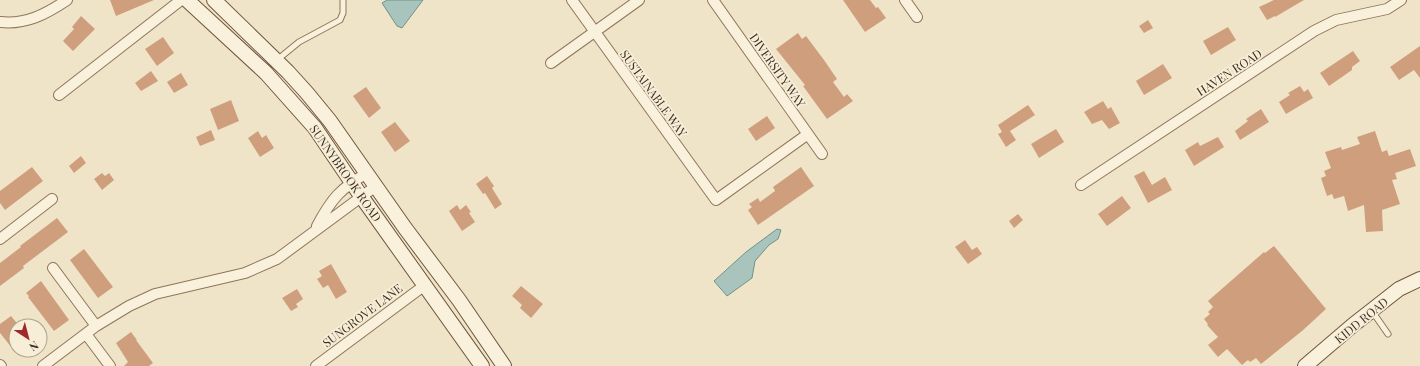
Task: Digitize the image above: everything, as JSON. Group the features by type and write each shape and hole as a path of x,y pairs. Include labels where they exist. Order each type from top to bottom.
{"main road":[{"name":"SUNNYBROOK ROAD","path":"187,0 266,73 314,128 482,366"},
{"name":"SUNNYBROOK ROAD","path":"214,0 277,61 307,93 330,121 405,228 459,300 504,366"},
{"path":"212,22 234,31 268,62 277,61"},
{"name":"KIDD ROAD","path":"1305,366 1398,290 1420,279"}],"street":[{"path":"0,22 24,22 54,9 67,0"},
{"path":"59,95 181,0"},
{"name":"SUSTAINABLE WAY","path":"572,0 716,200 808,134"},
{"path":"551,63 639,0"},
{"name":"DIVERSITY WAY","path":"713,0 822,154"},
{"path":"905,0 917,17"},
{"name":"HAVEN ROAD","path":"1081,185 1314,31 1336,20 1387,9 1401,0"},
{"path":"315,229 331,203 340,192 352,182 367,173"},
{"path":"44,366 96,326 129,306 155,294 244,273 276,259 315,229 376,186"},
{"path":"0,238 52,199"},
{"path":"53,268 96,326"},
{"name":"SUNGROVE LANE","path":"316,366 425,285"},
{"path":"86,334 110,366"}],"lane":[{"path":"277,61 299,42 340,20 343,13 344,0"},
{"path":"1372,310 1388,334"}],"water":[{"path":"387,0 423,0 402,28 397,26 382,3"},
{"path":"777,229 781,230 778,239 769,245 755,261 752,278 727,296 714,281 746,252"}],"building":[{"path":"110,0 154,0 116,16"},
{"path":"843,0 870,0 876,8 878,7 886,18 865,32"},
{"path":"1274,0 1304,0 1267,20 1259,7"},
{"path":"81,16 95,29 73,51 63,41 74,29 72,27"},
{"path":"1148,20 1153,28 1144,33 1139,26"},
{"path":"1228,27 1236,40 1211,55 1203,41"},
{"path":"798,33 802,39 806,36 824,60 837,79 833,82 844,97 847,94 853,101 827,119 803,86 805,85 776,49"},
{"path":"163,37 174,53 157,66 145,49"},
{"path":"1420,46 1420,78 1414,70 1399,80 1390,67"},
{"path":"1353,51 1360,61 1352,67 1352,70 1329,86 1320,73"},
{"path":"1163,64 1172,78 1144,95 1136,81"},
{"path":"151,71 158,81 141,91 135,83"},
{"path":"181,73 188,85 174,93 167,82"},
{"path":"1300,86 1304,92 1308,89 1313,98 1286,114 1279,102 1290,95 1288,93"},
{"path":"366,87 381,108 369,118 353,96"},
{"path":"231,100 239,121 218,130 210,109"},
{"path":"1103,101 1108,109 1111,107 1120,123 1109,129 1102,120 1092,124 1084,112"},
{"path":"1028,105 1035,115 1010,131 1016,140 1006,147 998,134 1002,132 998,125"},
{"path":"1261,109 1269,122 1240,140 1235,131 1248,121 1246,119"},
{"path":"767,116 775,128 756,141 748,129"},
{"path":"395,122 410,141 395,152 381,132"},
{"path":"1056,129 1064,142 1039,158 1031,144"},
{"path":"211,130 215,140 200,146 196,137"},
{"path":"258,131 262,138 266,135 274,148 260,157 248,138"},
{"path":"1375,131 1382,152 1387,150 1389,156 1410,149 1416,166 1395,173 1397,179 1392,180 1400,204 1382,210 1383,231 1366,232 1364,205 1348,211 1344,196 1334,199 1332,194 1327,196 1321,178 1326,176 1324,171 1331,168 1325,152 1341,147 1342,150 1360,144 1357,137"},
{"path":"1218,137 1224,147 1194,166 1185,150 1198,142 1200,146"},
{"path":"81,156 86,163 74,173 69,166"},
{"path":"32,167 43,181 5,210 0,203 0,191"},
{"path":"801,167 814,186 758,225 748,210 752,207 749,204 758,198 760,202 775,191 773,187"},
{"path":"1144,171 1152,185 1165,177 1172,190 1148,203 1134,176"},
{"path":"102,173 105,176 109,173 114,180 102,190 94,179"},
{"path":"487,176 494,186 492,188 502,204 495,209 485,193 483,194 476,184"},
{"path":"1122,196 1131,208 1107,226 1098,214"},
{"path":"457,205 460,210 466,205 475,222 462,231 449,211"},
{"path":"1018,214 1023,220 1014,228 1009,221"},
{"path":"57,218 68,232 23,266 24,268 0,286 0,263"},
{"path":"965,240 972,250 977,247 982,254 968,264 955,247"},
{"path":"1274,246 1326,309 1302,331 1261,364 1256,358 1250,362 1248,360 1242,365 1227,349 1218,357 1208,345 1218,337 1207,325 1208,324 1204,319 1210,314 1208,312 1213,307 1208,301 1264,252 1265,253"},
{"path":"84,249 113,287 98,298 70,260"},
{"path":"331,264 347,292 336,299 328,285 323,288 317,279 322,276 319,271"},
{"path":"41,281 69,320 54,331 48,323 48,318 44,318 26,293"},
{"path":"521,286 543,304 531,318 520,308 522,305 512,296"},
{"path":"297,289 303,299 296,304 298,307 291,311 282,298"},
{"path":"8,318 8,343 0,333 0,324"},
{"path":"131,332 153,363 149,366 124,366 128,362 116,343"}]}
